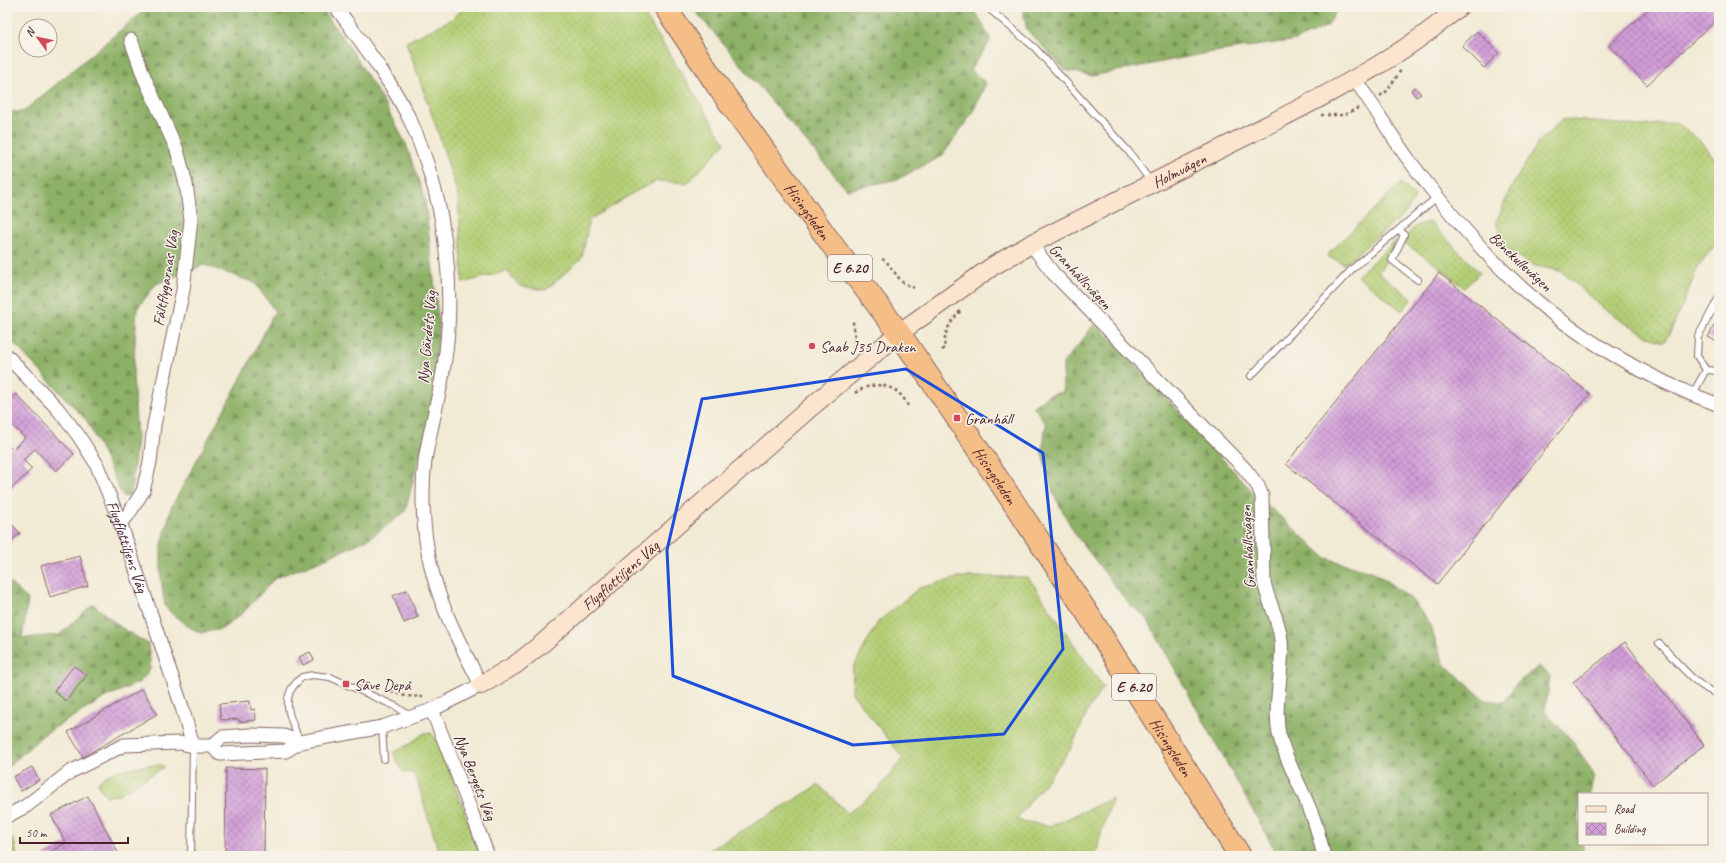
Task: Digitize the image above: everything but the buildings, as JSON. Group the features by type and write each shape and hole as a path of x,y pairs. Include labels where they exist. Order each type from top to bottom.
{"highway":[{"name":"Hisingsleden","path":"665,7 722,91 836,250 899,333 1086,611 1240,856"}],"street":[{"name":"Nya Gärdets Väg","path":"336,7 380,70 411,122 432,179 443,229 448,283 448,318 444,365 425,464 425,529 430,562 437,590 450,623 481,685"},
{"name":"Holmvägen","path":"899,333 993,266 1031,244 1354,79 1404,50 1459,7"},
{"name":"Fältflygarnas Väg","path":"120,522 128,515 143,491 150,462 154,425 182,290 191,220 186,184 177,150 144,77 131,40"},
{"name":"Bönekullevägen","path":"1354,79 1371,101 1407,158 1437,197 1472,238 1512,279 1560,318 1616,356 1640,370 1719,406"},
{"name":"Granhällsvägen","path":"1031,244 1053,273 1245,469 1258,486 1262,496 1264,582 1266,596 1278,623 1281,639 1282,663 1278,714 1279,732 1285,754 1311,812 1324,856"},
{"name":"Flygflottiljens Väg","path":"7,356 57,408 78,435 96,463 120,522 194,746 212,746 220,754 228,754 286,751 300,742 382,727 434,709 481,685 515,665 544,642 862,363 899,333"},
{"name":"Nya Bergets Väg","path":"434,709 488,856"},
{"path":"7,816 26,806 70,772 124,746 180,743 194,746"}],"lane":[{"path":"988,7 1035,48 1129,152 1152,183"},
{"path":"1251,376 1352,269 1437,197"},
{"path":"1399,229 1404,235 1392,260 1418,280"},
{"path":"1719,297 1698,337 1697,356 1706,370 1719,372"},
{"path":"1692,395 1706,370"},
{"path":"1659,643 1699,684 1714,693 1719,694"},
{"path":"300,742 289,714 288,702 290,691 302,677 313,675 330,677 398,707 411,717"},
{"path":"382,727 384,759"},
{"path":"191,856 194,746"}],"path":[{"path":"882,259 886,261 896,277 904,285 914,288"},
{"path":"942,350 945,348 944,342 946,330 956,315 966,305"},
{"path":"854,322 854,347"},
{"path":"854,393 865,388 885,385 893,387 909,408"},
{"path":"387,691 419,698 431,696 434,709"}],"highlighted area":[{"path":"906,369 1043,453 1063,649 1004,734 853,745 673,676 667,550 702,399"}],"green space":[{"path":"148,7 321,7 348,45 380,96 406,144 425,200 439,326 433,403 405,512 370,538 324,559 275,578 243,613 222,629 200,633 186,625 165,606 161,579 161,549 171,508 249,363 275,311 255,283 204,265 156,284 137,309 133,376 137,438 131,492 129,496 124,497 87,421 7,336 7,111 23,112"},
{"path":"465,7 640,7 725,143 688,183 657,181 638,190 589,220 582,258 546,290 520,286 507,271 463,283 458,196 438,132 406,42 452,19"},
{"path":"692,7 969,7 975,11 991,40 970,70 986,83 973,112 942,156 898,179 847,190"},
{"path":"1022,7 1338,7 1328,26 1296,40 1207,53 1092,76 1065,70 1027,30"},
{"path":"1563,119 1640,126 1676,122 1699,140 1719,163 1719,240 1699,265 1672,329 1664,342 1649,337 1604,309 1561,271 1532,265 1505,248 1496,222 1512,186 1538,143"},
{"path":"1401,183 1415,197 1405,214 1344,264 1327,256 1329,253"},
{"path":"1429,222 1480,273 1464,288 1437,265 1407,245 1404,245 1403,243 1413,228 1420,224"},
{"path":"1396,240 1384,264 1378,272 1412,299 1402,311 1357,276"},
{"path":"1094,323 1115,342 1252,491 1326,558 1374,572 1410,598 1428,620 1444,664 1485,700 1504,702 1515,685 1539,666 1550,676 1545,712 1572,740 1594,775 1590,793 1578,793 1578,845 1583,845 1583,856 1278,856 1146,617 1129,604 1075,534 1054,495 1042,454 1046,424 1033,406 1049,395 1063,392 1063,363 1085,337"},
{"path":"961,577 1028,577 1103,687 1089,709 1070,750 1016,820 1051,826 1113,798 1101,832 1096,856 700,856 819,785 848,813 877,791 903,758 852,693 853,668 878,622 919,588"},
{"path":"7,580 28,600 22,638 59,635 93,604 122,628 148,644 151,668 140,682 106,697 43,735 7,768"},
{"path":"424,733 431,733 440,744 480,856 440,856 417,781 413,773 403,772 393,753 411,743"},
{"path":"149,765 161,765 164,767 118,795 107,796 101,790 98,783 108,775 121,770"},
{"path":"7,833 12,838 14,843 16,856 7,856"}],"place":[{"name":"Saab J35 Draken","path":"812,346"},
{"name":"Granhäll","path":"957,418"},
{"name":"Säve Depå","path":"346,684"}]}
